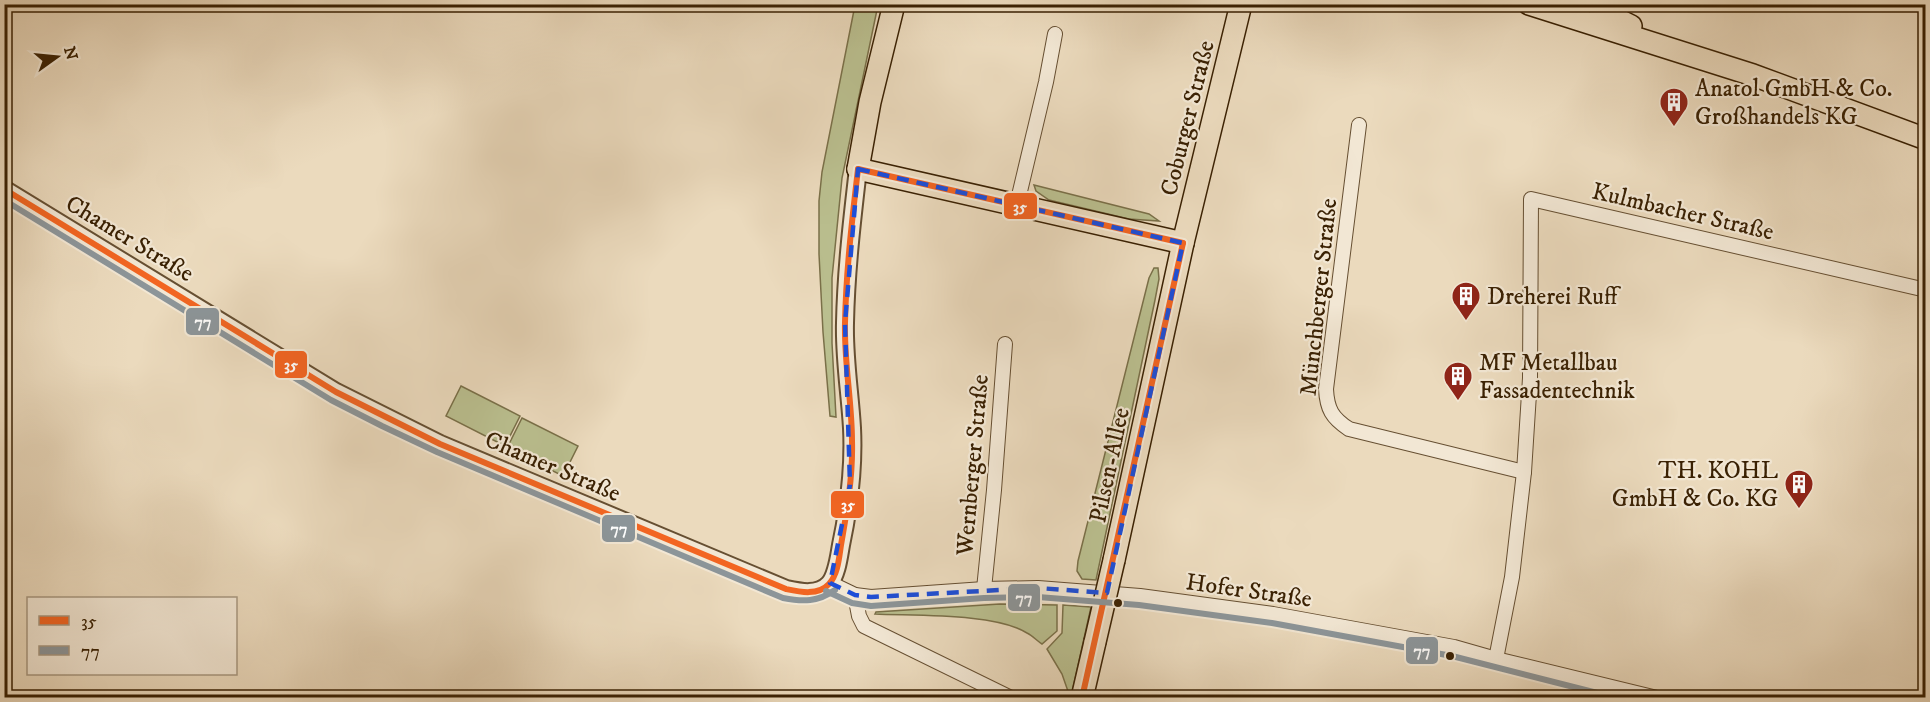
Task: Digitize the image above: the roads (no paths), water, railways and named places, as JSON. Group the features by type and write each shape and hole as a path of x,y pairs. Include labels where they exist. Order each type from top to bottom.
{"main road":[{"path":"894,4 870,102 858,169 1183,243"},
{"name":"Coburger Straße","path":"1183,243 1241,4"},
{"path":"1529,4 1753,75 1926,139"},
{"path":"1596,4 1609,15 1682,52"},
{"name":"Pilsen-Allee","path":"1082,698 1183,243"}],"street":[{"path":"1017,204 1055,34"},
{"name":"Münchberger Straße","path":"1359,125 1326,389 1327,404 1331,414 1349,429 1524,472"},
{"path":"830,583 842,540 850,485 852,429 845,323 850,236 858,169"},
{"name":"Chamer Straße","path":"4,189 336,392 440,444 786,589 812,592 823,589 830,583"},
{"name":"Kulmbacher Straße","path":"1496,659 1512,577 1524,472 1530,378 1532,199 1926,290"},
{"name":"Wernberger Straße","path":"984,589 1005,344"},
{"name":"Hofer Straße","path":"830,583 855,596 1038,588 1105,593 1273,614 1454,647 1657,698"},
{"path":"855,596 859,616 864,626 1011,698"}],"place":[{"name":"Anatol GmbH & Co. Großhandels KG","path":"1674,128"},
{"name":"Dreherei Ruff","path":"1466,322"},
{"name":"MF Metallbau Fassadentechnik","path":"1458,402"},
{"name":"TH. KOHL GmbH & Co. KG","path":"1799,510"}]}
